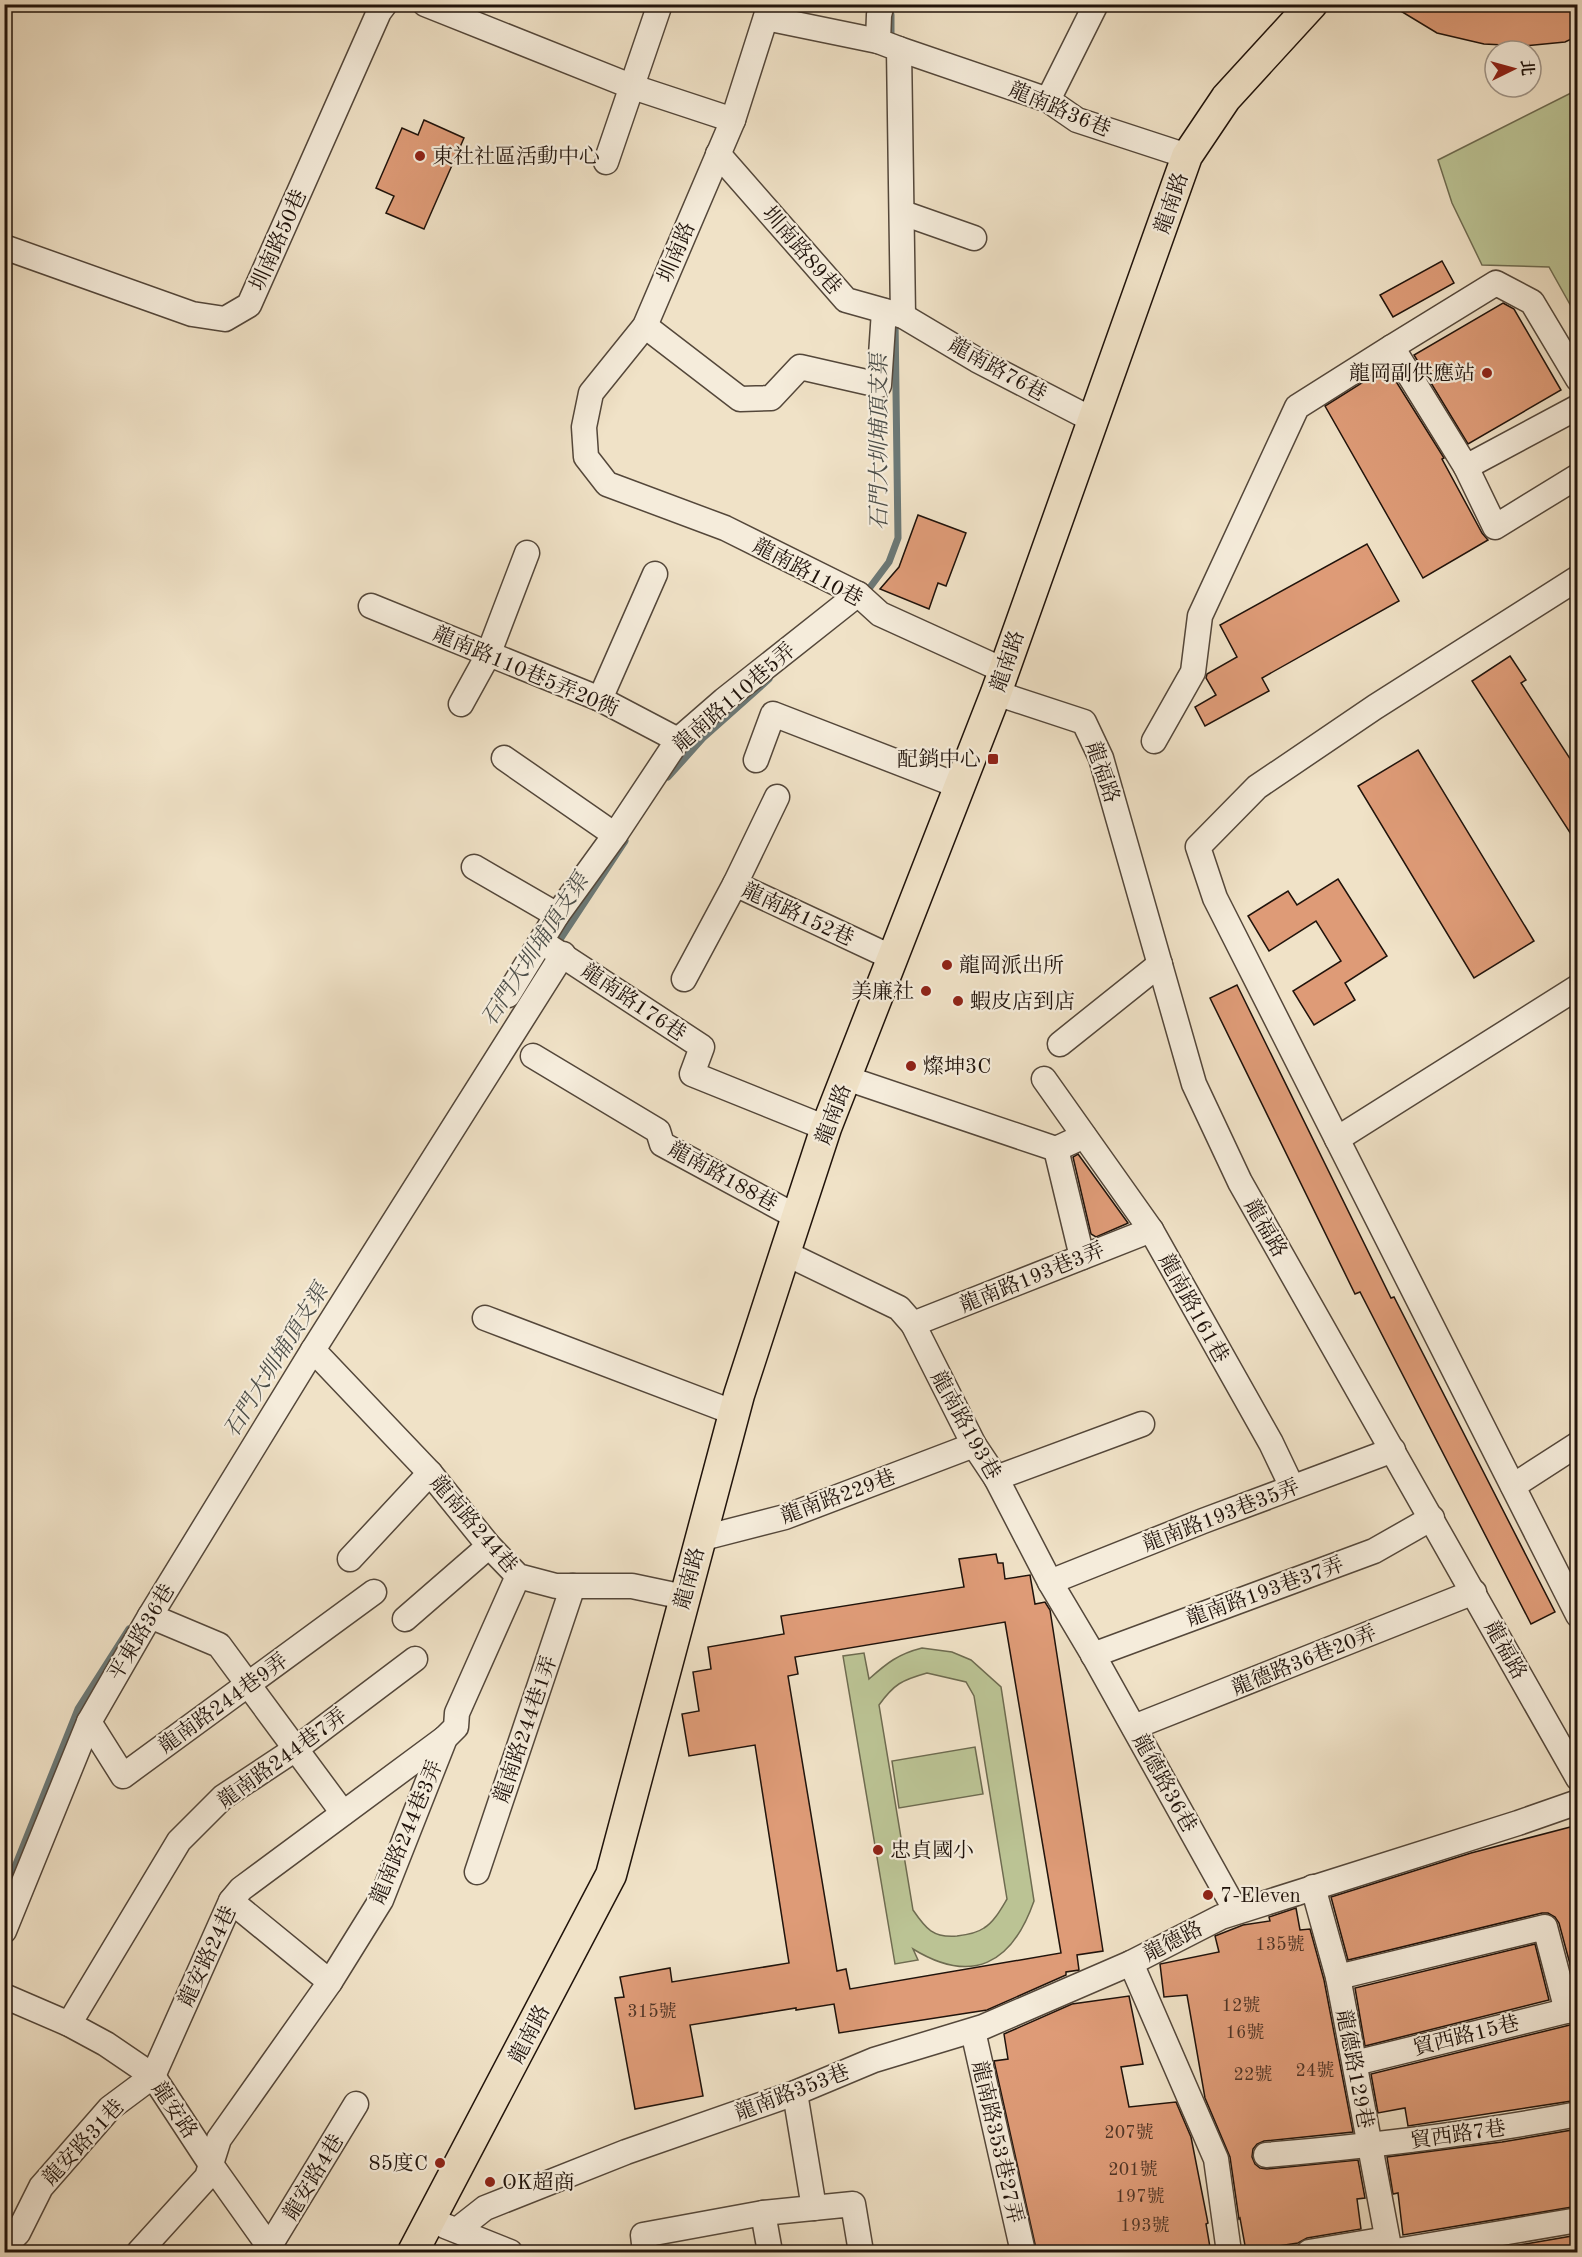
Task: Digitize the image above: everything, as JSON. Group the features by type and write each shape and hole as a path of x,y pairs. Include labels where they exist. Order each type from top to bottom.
{"main road":[{"name":"龍南路","path":"413,2253 444,2226 611,1875 699,1539 735,1413 826,1128 1000,682 1187,156 1226,98 1312,4"}],"street":[{"name":"圳南路50巷","path":"4,247 192,314 225,319 249,306 379,12 385,4"},
{"path":"425,4 633,87 733,120"},
{"path":"606,162 660,4"},
{"path":"645,326 740,399 771,398 800,367 879,385 894,313 903,213 889,45 879,15 882,4"},
{"path":"1048,100 1096,4"},
{"name":"龍南路36巷","path":"768,11 889,45 1048,100 1077,120 1187,156"},
{"name":"圳南路","path":"607,484 586,458 584,427 591,393 645,326 733,120 768,11"},
{"name":"圳南路89巷","path":"718,154 846,300 894,313"},
{"path":"903,213 974,238"},
{"path":"1154,741 1193,672 1200,616 1297,407 1496,283 1532,302 1578,379"},
{"name":"龍南路76巷","path":"894,313 977,360 1093,420"},
{"path":"1392,347 1466,467 1495,527 1578,476"},
{"path":"1466,467 1578,407"},
{"name":"龍南路110巷","path":"607,484 725,528 858,594 880,614 1000,682"},
{"path":"461,704 488,655 527,553"},
{"path":"600,699 656,574"},
{"path":"1578,578 1375,707 1257,787 1198,847 1215,898 1578,1614"},
{"name":"龍南路110巷5弄","path":"508,995 557,915 615,835 678,740 724,700 858,594"},
{"name":"龍南路110巷5弄20衖","path":"371,606 600,699 678,740"},
{"name":"龍福路","path":"1000,682 1084,723 1101,758 1194,1084 1240,1182 1578,1778"},
{"path":"756,760 773,714 959,786"},
{"path":"504,758 615,835"},
{"path":"735,884 777,797"},
{"path":"474,867 557,915"},
{"name":"龍南路152巷","path":"684,979 735,884 893,958"},
{"name":"龍南路176巷","path":"541,942 702,1047 692,1074 826,1128"},
{"name":"平東路36巷","path":"4,1931 89,1722 150,1616 313,1350 562,954"},
{"path":"1060,1044 1160,964"},
{"path":"1337,1139 1578,987"},
{"name":"龍南路188巷","path":"533,1056 658,1131 662,1144 797,1217"},
{"path":"846,1078 1056,1149 1084,1136"},
{"name":"龍南路161巷","path":"1044,1079 1150,1230 1271,1443 1292,1488"},
{"path":"1056,1149 1082,1257"},
{"name":"龍南路193巷3弄","path":"913,1324 1150,1230"},
{"name":"龍南路193巷","path":"785,1253 898,1308 913,1324 974,1445 996,1478 1050,1582 1093,1655"},
{"path":"485,1318 735,1413"},
{"name":"龍南路244巷","path":"313,1350 430,1473 489,1546 518,1576 556,1586 632,1586 684,1597"},
{"path":"996,1478 1143,1424"},
{"path":"1513,1486 1578,1444"},
{"name":"龍南路229巷","path":"699,1539 785,1517 974,1445"},
{"name":"龍南路193巷35弄","path":"1050,1582 1203,1521 1393,1450"},
{"path":"350,1559 430,1473"},
{"name":"龍南路193巷37弄","path":"1093,1655 1374,1551 1432,1518"},
{"path":"405,1619 489,1546"},
{"name":"龍南路244巷3弄","path":"139,2253 207,2177 219,2139 330,1982 381,1900 445,1738 456,1727 457,1713 518,1576"},
{"name":"龍南路244巷1弄","path":"477,1872 573,1586"},
{"name":"龍南路244巷9弄","path":"89,1722 123,1776 374,1592"},
{"name":"龍德路36巷20弄","path":"1134,1727 1473,1592"},
{"path":"150,1616 219,1645 344,1812"},
{"name":"龍德路36巷","path":"1093,1655 1236,1911"},
{"name":"龍南路244巷7弄","path":"69,2025 179,1841 223,1797 297,1748 416,1659"},
{"name":"龍安路24巷","path":"153,2076 231,1901 242,1889 445,1738"},
{"name":"龍德路","path":"1229,2253 1216,2159 1131,1963 1236,1911 1578,1802"},
{"name":"龍德路129巷","path":"1313,1887 1338,1977 1389,2248"},
{"path":"231,1901 330,1982"},
{"path":"1338,1977 1545,1927 1572,2009"},
{"name":"龍南路353巷","path":"444,2226 626,2152 795,2093 874,2060 973,2031 1131,1963"},
{"name":"龍安路","path":"4,1996 106,2043 153,2076 270,2251"},
{"name":"貿西路15巷","path":"1355,2062 1572,2009"},
{"name":"龍南路353巷27弄","path":"973,2031 1023,2253"},
{"name":"龍安路31巷","path":"4,2247 18,2233 41,2187 110,2109 153,2076"},
{"path":"795,2093 814,2208"},
{"name":"龍安路4巷","path":"270,2251 356,2104"},
{"name":"貿西路7巷","path":"1266,2155 1370,2146 1500,2129 1578,2114"},
{"path":"645,2253 643,2235 763,2213 853,2204 861,2253"},
{"path":"763,2213 770,2253"},
{"path":"1310,2253 1389,2248 1578,2220"},
{"path":"444,2226 510,2253"}],"green space":[{"path":"1577,90 1577,317 1549,267 1482,265 1452,203 1438,160"},
{"path":"922,1648 952,1652 971,1660 1001,1687 1034,1901 1025,1923 1002,1953 987,1962 971,1966 954,1966 934,1960 913,1949 918,1960 895,1964 843,1656 864,1653 869,1679 893,1660","holes":["927,1673 966,1682 974,1696 1007,1899 994,1919 984,1928 968,1934 949,1936 931,1931 913,1910 879,1705 899,1684"]},
{"path":"975,1747 983,1794 899,1808 892,1761"}],"building":[{"path":"1389,4 1578,4 1578,36 1565,42 1543,44 1543,39 1483,39 1483,44 1437,33"},
{"name":"東社社區活動中心","path":"424,120 464,138 424,229 386,213 394,196 376,188 402,128 418,135"},
{"path":"1442,261 1454,283 1393,317 1380,295"},
{"name":"龍岡副供應站","path":"1503,303 1514,309 1561,390 1468,444 1414,355"},
{"path":"1387,367 1444,458 1442,459 1488,540 1423,578 1325,406"},
{"path":"918,515 966,533 946,586 938,583 929,609 880,589 899,567"},
{"path":"1367,544 1399,601 1262,678 1269,691 1205,726 1195,707 1216,695 1206,678 1207,674 1237,657 1220,625"},
{"path":"1510,656 1526,680 1521,683 1578,771 1578,845 1472,681"},
{"path":"1418,750 1534,941 1474,978 1358,786"},
{"path":"1338,879 1387,956 1345,983 1355,1000 1314,1025 1293,991 1341,961 1316,921 1269,951 1248,916 1288,891 1297,905"},
{"path":"1237,985 1391,1298 1394,1297 1555,1612 1531,1624 1360,1292 1355,1294 1210,998"},
{"path":"1078,1154 1128,1223 1096,1237 1091,1234 1073,1157"},
{"path":"996,1554 998,1563 1003,1563 1005,1579 1030,1575 1035,1604 1045,1602 1050,1610 1103,1951 1077,1955 1079,1970 1066,1972 1066,1975 987,2010 839,2033 834,2004 690,2025 703,2096 635,2109 615,1998 624,1997 620,1977 670,1968 672,1982 789,1963 755,1745 689,1756 682,1714 699,1711 693,1672 711,1669 708,1647 784,1634 781,1616 964,1587 959,1559","holes":["1005,1622 1061,1953 850,1989 846,1969 837,1971 788,1676 798,1674 795,1657"]},
{"path":"1578,1825 1578,1994 1559,1923 1548,1913 1348,1960 1331,1897 1471,1853"},
{"path":"1296,1908 1300,1930 1310,1929 1324,1980 1353,2132 1264,2141 1253,2149 1252,2157 1260,2168 1267,2169 1358,2160 1365,2198 1357,2199 1361,2229 1307,2238 1298,2243 1246,2251 1230,2157 1205,2098 1187,1995 1164,1997 1160,1964 1219,1952 1215,1936 1243,1925 1270,1921 1269,1917"},
{"path":"1535,1944 1549,2000 1365,2046 1355,1988"},
{"path":"1129,1996 1143,2064 1121,2067 1129,2107 1176,2102 1191,2137 1208,2223 1206,2224 1211,2253 1037,2253 994,2061 1008,2059 1004,2034 1072,2004"},
{"path":"1578,2023 1578,2100 1408,2126 1405,2108 1378,2113 1371,2074"},
{"path":"1578,2129 1578,2206 1403,2235 1398,2193 1393,2194 1387,2157 1502,2142"},
{"path":"1578,2235 1578,2253 1472,2253"}],"waterway":[{"name":"石門大圳埔頂支渠","path":"891,15 891,40"},
{"name":"石門大圳埔頂支渠","path":"865,594 889,562 898,538 895,318"},
{"name":"石門大圳埔頂支渠","path":"668,777 703,738 769,679"},
{"name":"石門大圳埔頂支渠","path":"555,947 625,841"},
{"name":"石門大圳埔頂支渠","path":"4,1894 78,1709 129,1629"}],"place":[{"name":"東社社區活動中心","path":"420,156"},
{"name":"龍岡副供應站","path":"1487,373"},
{"name":"配銷中心","path":"993,759"},
{"name":"龍岡派出所","path":"947,965"},
{"name":"美廉社","path":"926,991"},
{"name":"蝦皮店到店","path":"958,1001"},
{"name":"燦坤3C","path":"911,1066"},
{"name":"忠貞國小","path":"878,1850"},
{"name":"7-Eleven","path":"1208,1895"},
{"name":"85度C","path":"440,2163"},
{"name":"OK超商","path":"490,2182"}]}
